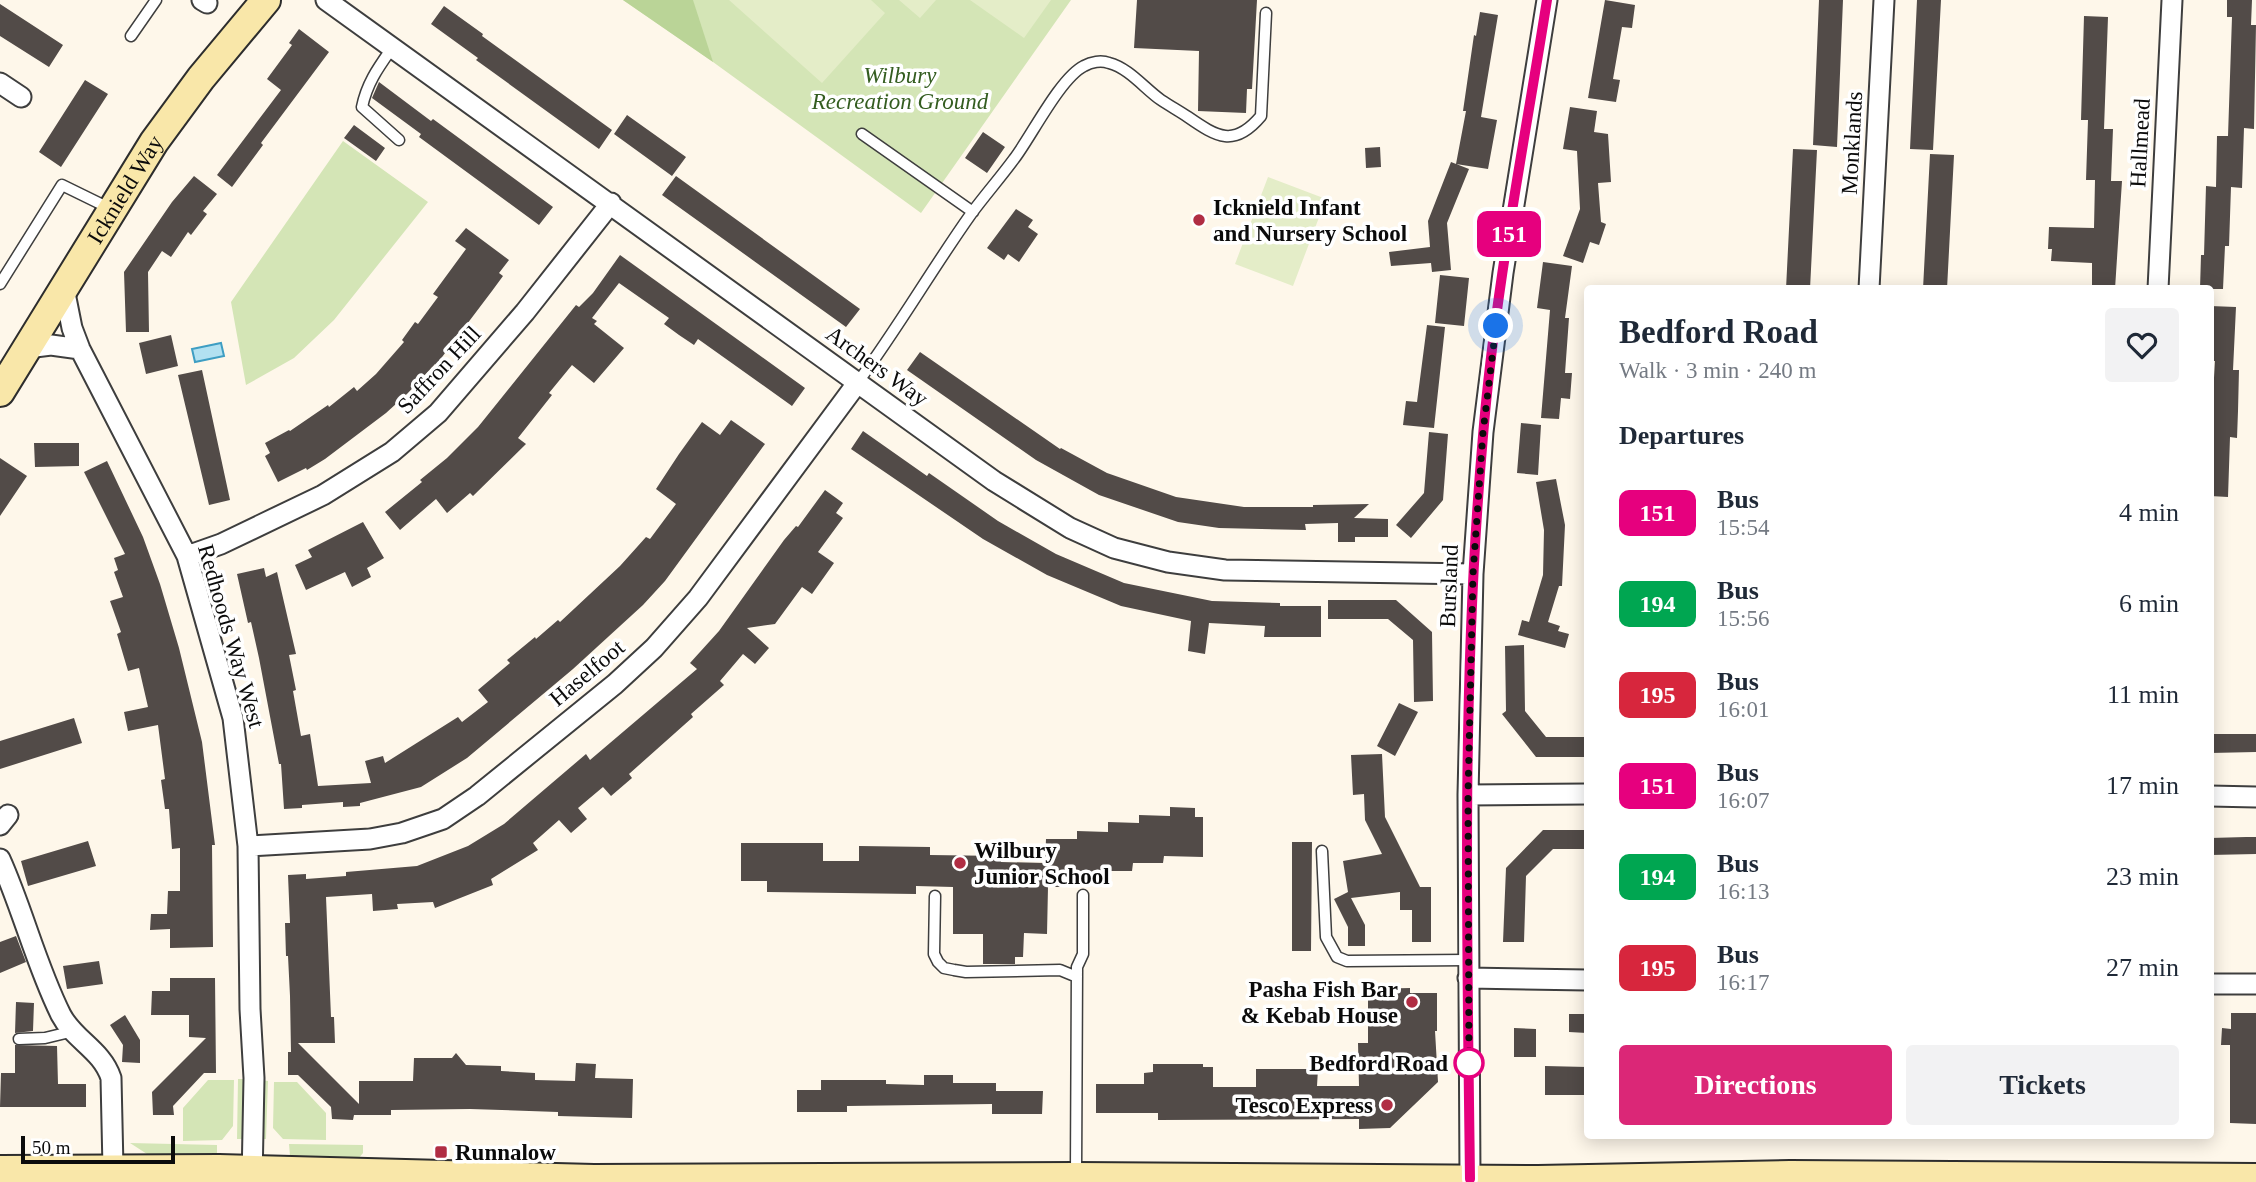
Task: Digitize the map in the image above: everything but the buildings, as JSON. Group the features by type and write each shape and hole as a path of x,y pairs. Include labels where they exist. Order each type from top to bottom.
{"street":[{"name":"Icknield Way","path":"0,392 154,142 201,78 266,0"},
{"name":"Archers Way","path":"326,0 994,481 1070,528 1114,548 1168,562 1225,570 1473,574"},
{"name":"Bursland","path":"1470,1179 1467,969 1473,574 1483,432 1501,286 1547,0"},
{"name":"Monklands","path":"1869,285 1884,0"},
{"name":"Hallmead","path":"2158,285 2172,0"},
{"path":"0,83 21,97"},
{"name":"Saffron Hill","path":"187,556 221,544 323,495 392,452 438,413 611,204"},
{"name":"Redhoods Way West","path":"64,288 72,328 80,349 187,556 233,718 248,846 250,1009 254,1078 252,1176"},
{"path":"27,348 51,345 80,349"},
{"name":"Haselfoot","path":"248,846 370,839 402,833 443,819 477,796 615,684 674,626 698,598 858,382"},
{"path":"1468,795 1584,794"},
{"path":"2214,796 2256,797"},
{"path":"0,859 4,878 62,1018 94,1049 108,1068 111,1078 113,1168"},
{"path":"1467,969 1584,980"},
{"path":"2214,984 2256,984"},
{"path":"7,1174 113,1168 252,1176 594,1180 1076,1177 1538,1181 2256,1178"}],"lane":[{"path":"131,36 156,0"},
{"path":"858,382 973,212 1076,71 1099,62 1113,64 1161,100 1215,135 1225,137 1246,131 1261,116 1266,13"},
{"path":"393,48 371,78 365,90 362,107 399,140"},
{"path":"862,134 973,212"},
{"path":"0,284 62,185 113,210"},
{"path":"1322,851 1326,937 1337,957 1347,961 1467,969"},
{"path":"1076,1177 1077,967 1083,954 1083,895"},
{"path":"935,896 934,954 944,968 966,972 1060,970 1077,978"},
{"path":"19,1039 46,1038 74,1031"}],"green space":[{"name":"Wilbury Recreation Ground","path":"623,0 1071,0 921,213"},
{"path":"623,0 693,0 713,62"},
{"path":"729,0 871,0 885,13 822,83"},
{"path":"899,0 936,0 920,18"},
{"path":"970,0 1051,0 1024,38"},
{"path":"343,141 428,202 334,320 294,358 246,385 231,302"},
{"path":"1268,177 1326,199 1293,286 1235,264"},
{"path":"238,1079 244,1079 243,1139 237,1139"},
{"path":"208,1080 234,1080 233,1126 222,1140 183,1141 183,1108"},
{"path":"262,1080 268,1081 266,1139 260,1139"},
{"path":"274,1082 297,1082 326,1113 326,1140 283,1139 273,1128"},
{"path":"130,1143 217,1145 217,1154 147,1154"},
{"path":"289,1144 363,1145 363,1153 358,1159 290,1156"}],"water":[{"path":"221,343 224,356 195,362 192,349"}],"bus line":[{"name":"151","path":"1470,1179 1467,960 1473,574 1483,432 1503,273 1547,0"}],"place":[{"name":"Icknield Infant and Nursery School","path":"1199,220"},
{"name":"Wilbury Junior School","path":"960,863"},
{"name":"Pasha Fish Bar & Kebab House","path":"1412,1002"},
{"name":"Bedford Road","path":"1469,1063"},
{"name":"Tesco Express","path":"1387,1105"},
{"name":"Runnalow","path":"441,1152"}],"route":[{"path":"1469,1063 1468,795 1473,574 1483,432 1496,326"}]}
